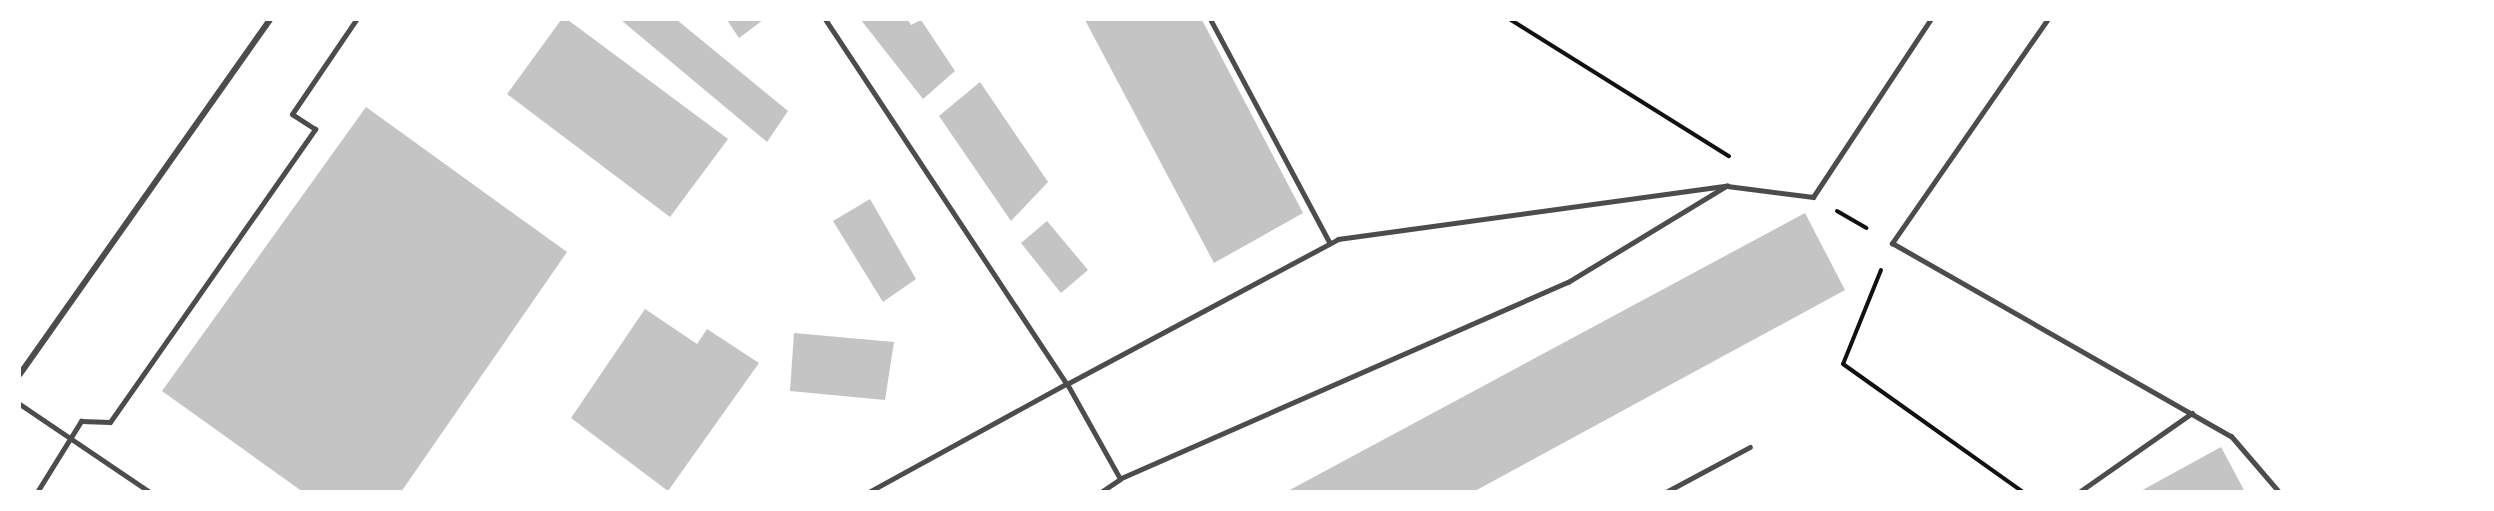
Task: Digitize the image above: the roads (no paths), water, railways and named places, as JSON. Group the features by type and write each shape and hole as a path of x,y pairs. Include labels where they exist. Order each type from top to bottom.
{"street":[{"path":"20,374 270,20"},
{"path":"37,492 81,421 110,422 315,129 292,114 356,20"},
{"path":"1727,186 1813,197 1930,20"},
{"path":"2048,20 1892,243 2231,435 2279,492"},
{"path":"2079,492 2192,413"}],"lane":[{"path":"826,20 1067,384 1120,479"},
{"path":"1211,20 1330,243"},
{"path":"870,492 1330,243 1727,186"},
{"path":"1101,492 1120,479 1569,282 1727,186"},
{"path":"20,404 150,492"},
{"path":"1666,492 1750,447"}]}
